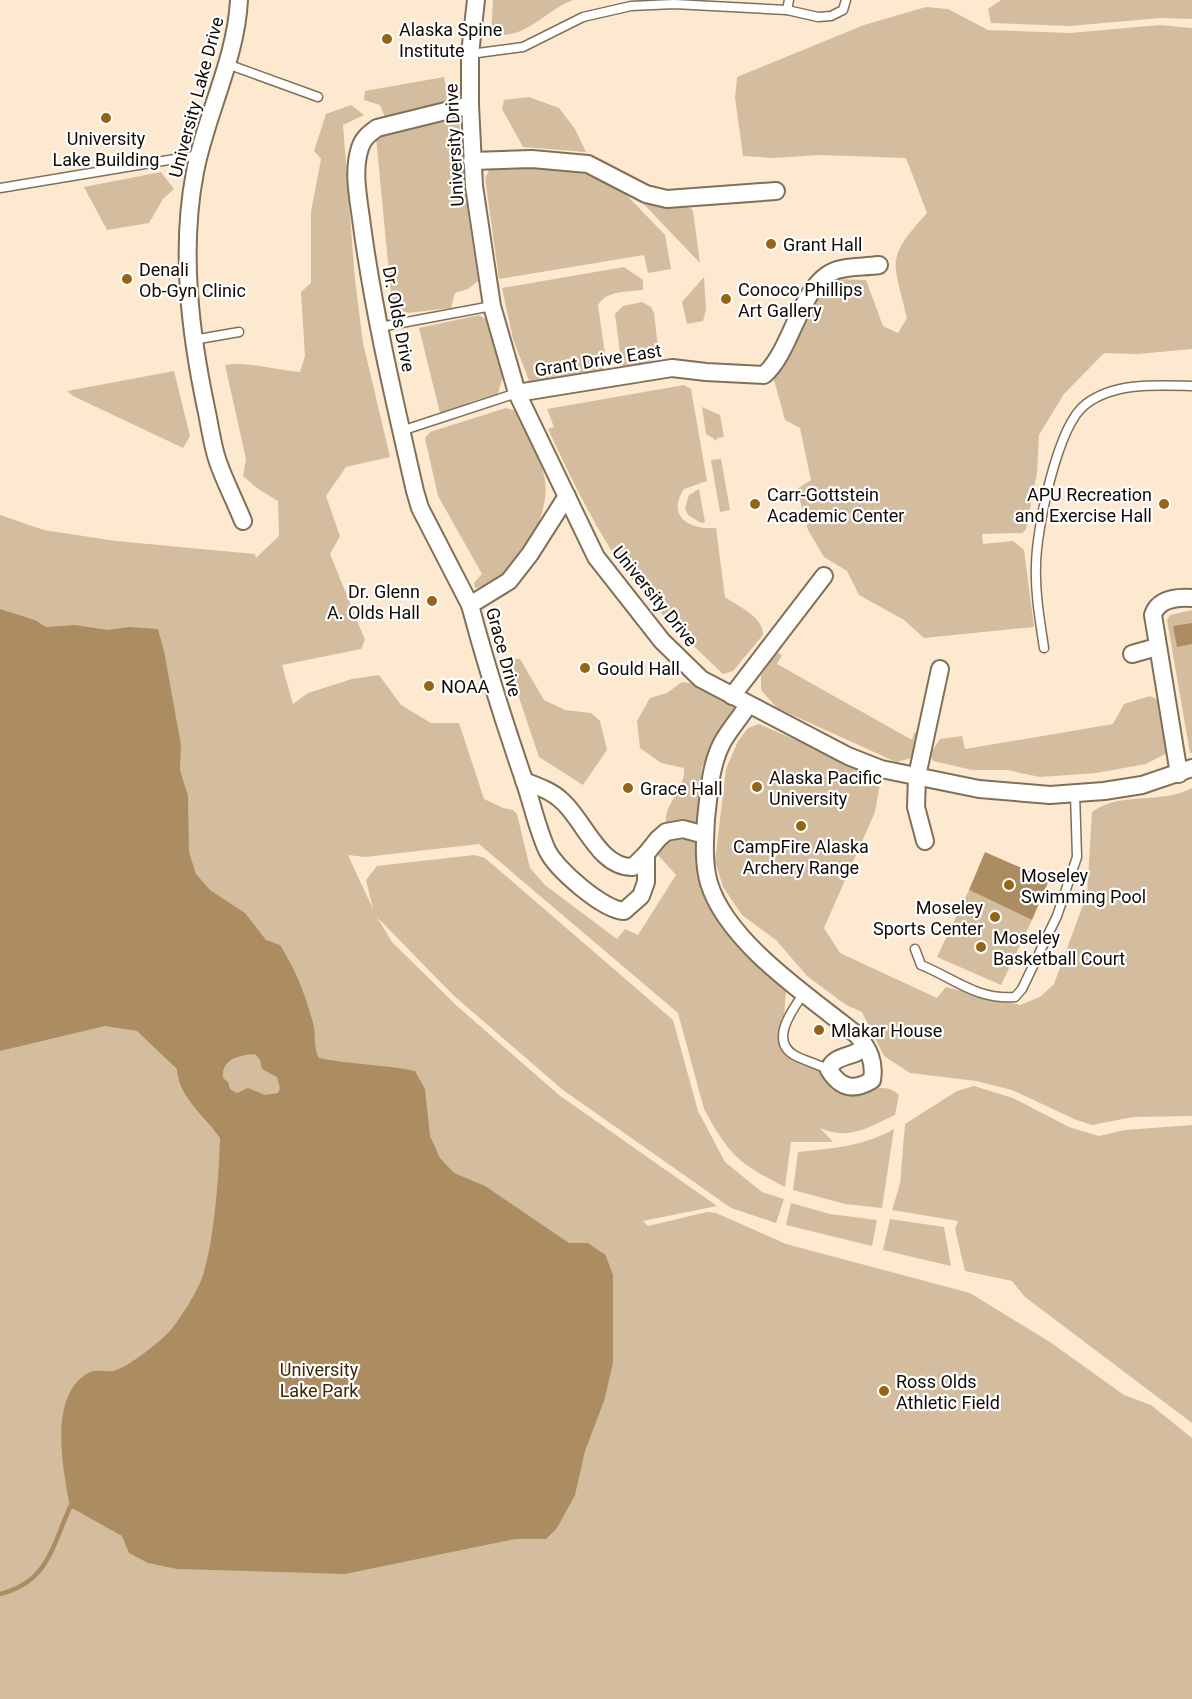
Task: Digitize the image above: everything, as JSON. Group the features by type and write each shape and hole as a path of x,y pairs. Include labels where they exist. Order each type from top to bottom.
{"street":[{"name":"University Lake Drive","path":"239,0 227,64 199,155 189,228 190,302 194,340 217,460 243,521"},
{"name":"University Drive","path":"476,0 470,54 472,161 492,306 517,393 548,462 596,557 662,641 701,679 848,756 881,770 994,792 1050,795 1142,785 1186,771"},
{"name":"Dr. Olds Drive","path":"470,105 377,128 366,137 360,148 357,182 366,255 401,431 420,508 470,605"},
{"path":"472,161 532,159 588,164 646,194 667,199 776,191"},
{"name":"Grant Drive East","path":"517,393 672,368 764,375 776,361 813,290 822,278 837,270 879,265"},
{"name":"Grace Drive","path":"567,496 530,554 509,581 470,605 491,687 548,852 569,876 612,909 624,911 642,896 646,882 646,854"},
{"path":"732,696 824,576"},
{"path":"1186,771 1153,615 1155,607 1165,601 1192,598"},
{"path":"1132,654 1158,647"},
{"path":"925,841 916,807 917,776 940,669"},
{"path":"748,705 722,743 713,765 705,836 708,882 725,915 774,970 857,1035 865,1046 874,1068 872,1080 859,1088 848,1088 838,1082 829,1070 833,1061 861,1052 865,1046"},
{"path":"524,781 562,801 600,850 612,860 627,867 633,867 666,832 683,829 705,836"}],"lane":[{"path":"787,10 789,0"},
{"path":"470,54 523,47 583,17 631,6 674,4 787,10 818,17 831,16 843,10 846,0"},
{"path":"227,64 318,97"},
{"path":"0,188 199,155"},
{"path":"380,327 492,306"},
{"path":"194,340 239,332"},
{"path":"1044,648 1037,602 1037,543 1056,463 1071,421 1086,404 1112,392 1141,386 1192,386"},
{"path":"401,431 517,393"},
{"path":"915,949 921,965 963,988 1005,998 1015,997 1022,989 1069,886 1077,856 1075,793"},
{"path":"804,992 787,1018 783,1038 787,1049 794,1055 829,1070"}],"green space":[{"path":"493,0 573,0 524,30 503,35 491,33"},
{"path":"1001,0 1192,0 1192,19 1160,18 1070,26 991,23 988,9"},
{"path":"926,7 948,9 988,30 1070,33 1160,25 1192,28 1192,349 1138,354 1104,353 1064,394 1039,435 1037,473 1026,529 1022,533 982,534 983,544 1013,541 1024,550 1034,627 924,638 904,620 859,595 847,571 824,557 808,530 797,489 811,480 800,428 785,420 774,380 812,300 833,279 866,280 883,326 898,333 907,318 898,283 896,261 904,241 927,213 906,158 820,155 774,158 743,156 735,98 737,77 864,25"},
{"path":"444,77 448,96 442,107 385,117 380,105 364,100 365,91"},
{"path":"529,97 559,108 575,129 586,152 523,147 502,109 504,100"},
{"name":"University Lake Park","path":"351,105 364,115 343,125 355,280 363,343 390,457 346,467 326,496 340,536 330,554 365,640 361,649 282,665 293,704 308,693 352,679 379,675 401,705 431,723 459,723 484,799 513,810 517,814 530,868 545,885 617,939 625,929 638,935 676,875 658,855 666,842 678,836 698,837 698,870 710,900 734,934 786,991 783,1029 790,1055 863,1091 882,1088 895,1092 899,1095 895,1115 850,1133 831,1132 820,1128 833,1142 791,1142 785,1187 756,1172 737,1157 713,1125 704,1109 678,1013 479,844 365,857 348,855 373,909 366,880 377,866 474,855 485,858 673,1020 698,1111 725,1162 762,1192 784,1199 776,1223 731,1208 563,1090 453,995 377,917 392,942 457,1006 559,1095 717,1206 643,1221 648,1226 707,1212 716,1213 786,1244 970,1293 1050,1342 1124,1395 1151,1405 1192,1438 1192,1699 0,1699 0,515 44,530 116,541 255,554 256,558 279,536 278,501 258,489 243,476 246,459 225,365 252,365 300,372 305,356 301,292 311,283 311,212 321,159 314,151 326,114"},
{"path":"459,118 467,207 478,281 468,289 455,293 451,308 407,313 392,305 376,137 378,133"},
{"path":"531,167 585,171 619,187 665,235 671,269 648,273 644,255 499,279 485,178 490,169"},
{"path":"161,172 174,189 163,199 149,223 107,230 84,187"},
{"path":"636,196 687,204 693,211 700,263"},
{"path":"624,267 643,280 643,290 612,294 598,305 606,361 602,372 531,386 513,339 502,288"},
{"path":"704,277 706,310 703,321 687,324 682,302"},
{"path":"642,302 651,307 654,313 659,355 652,363 622,368 615,314 623,306"},
{"path":"479,315 487,320 503,375 498,394 470,402 468,406 440,413 419,328"},
{"path":"174,371 190,436 183,448 73,396 67,391"},
{"path":"684,385 691,389 707,481 684,489 679,499 679,514 690,524 716,528 725,597 755,618 763,635 733,671 723,674 654,605 628,575 589,512 548,429 554,427 547,409"},
{"path":"702,407 720,415 724,437 717,438 717,441 706,434"},
{"path":"506,408 516,411 537,454 545,480 545,495 536,529 516,562 504,575 490,584 475,588 474,583 482,574 438,496 425,438 430,432"},
{"path":"721,459 730,510 720,512 711,460"},
{"path":"699,489 705,522 701,523 688,515 685,508 689,495"},
{"path":"1192,610 1192,753 1190,753 1167,620 1170,615"},
{"path":"777,652 782,655 777,664 912,740 914,733 920,731 918,747 912,758 896,762 777,708 761,690 761,675"},
{"path":"506,659 520,659 544,700 565,710 591,713 600,721 607,750 583,785 539,757"},
{"path":"682,682 702,685 736,709 702,767 699,829 666,825 668,810 682,783 684,768 661,763 640,748 637,721 650,698 667,693"},
{"path":"1150,696 1160,701 1169,752 1146,764 1096,773 1040,777 1007,770 972,770 933,761 930,754 940,739 962,736 965,749 1113,724 1124,704"},
{"path":"759,724 881,777 875,812 824,928 840,953 937,998 946,987 1020,1005 1040,997 1054,984 1087,894 1092,812 1115,802 1167,796 1192,788 1192,1116 1133,1117 1092,1125 1012,1090 976,1081 910,1073 884,1056 862,1012 846,1005 807,976 776,940 742,915 723,887 715,861 726,769 738,741 748,728"},
{"name":"Moseley Basketball Court","path":"969,890 1032,920 1001,985 937,957"},
{"path":"974,1086 1013,1098 1069,1127 1099,1136 1125,1130 1192,1125 1192,1423 1025,1297 1012,1281 965,1271 955,1229 958,1221 892,1210 900,1184 905,1124 957,1091"},
{"path":"894,1129 882,1208 845,1204 793,1190 798,1152 859,1143"},
{"path":"791,1203 830,1214 877,1220 872,1246 786,1225"},
{"path":"890,1219 944,1227 951,1266 883,1250"}],"shaded area":[{"path":"0,609 35,620 46,627 75,625 108,630 129,627 158,629 181,745 180,770 188,796 189,852 196,874 210,890 245,913 266,940 280,945 304,995 314,1027 315,1046 319,1058 415,1071 425,1089 430,1136 440,1158 454,1173 485,1186 569,1243 588,1243 605,1254 613,1275 613,1363 604,1401 585,1451 575,1495 557,1528 546,1539 515,1539 345,1574 177,1569 148,1563 129,1553 122,1536 70,1507 61,1434 68,1397 77,1383 90,1372 113,1371 135,1360 164,1337 183,1314 202,1278 210,1247 220,1138 187,1097 177,1069 137,1031 105,1026 0,1051","holes":["255,1054 260,1060 262,1069 277,1077 280,1088 278,1093 265,1095 248,1088 237,1093 230,1089 228,1082 223,1078 223,1072 228,1063 237,1057"]},
{"path":"1192,623 1192,644 1177,647 1173,626"},
{"name":"Moseley Swimming Pool","path":"985,852 1049,880 1032,920 969,890"}],"waterway":[{"path":"0,1594 29,1581 38,1572 53,1549 70,1507"}],"place":[{"name":"Alaska Spine Institute","path":"387,39"},
{"name":"University Lake Building","path":"106,118"},
{"name":"Grant Hall","path":"771,244"},
{"name":"Denali Ob-Gyn Clinic","path":"127,279"},
{"name":"Conoco Phillips Art Gallery","path":"726,299"},
{"name":"Carr-Gottstein Academic Center","path":"755,504"},
{"name":"APU Recreation and Exercise Hall","path":"1164,504"},
{"name":"Dr. Glenn A. Olds Hall","path":"432,601"},
{"name":"Gould Hall","path":"585,668"},
{"name":"NOAA","path":"429,686"},
{"name":"Alaska Pacific University","path":"757,787"},
{"name":"Grace Hall","path":"628,788"},
{"name":"CampFire Alaska Archery Range","path":"801,826"},
{"name":"Moseley Swimming Pool","path":"1009,885"},
{"name":"Moseley Sports Center","path":"995,917"},
{"name":"Moseley Basketball Court","path":"981,947"},
{"name":"Mlakar House","path":"819,1030"},
{"name":"Ross Olds Athletic Field","path":"884,1391"}]}
